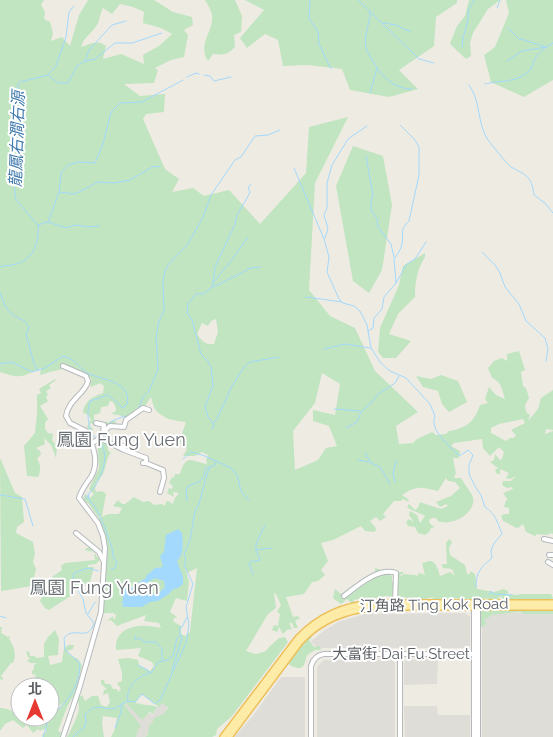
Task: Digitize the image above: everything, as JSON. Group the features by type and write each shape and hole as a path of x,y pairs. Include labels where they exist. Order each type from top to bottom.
{"main road":[{"name":"汀角路 Ting Kok Road","path":"223,737 293,645 312,625 331,614 354,606 374,603 395,605 553,603"},
{"name":"汀角路 Ting Kok Road","path":"229,737 297,646 313,630 329,619 355,610 395,605"}],"street":[{"path":"63,366 86,376 88,379 87,386 76,397 66,415 70,423 86,431 91,444 96,464 79,498 94,517 102,533 105,548 99,618 64,737"},
{"path":"91,444 100,438 110,426 124,427 126,420 144,408 149,410"},
{"path":"96,423 104,425 104,431"},
{"path":"100,438 146,458 145,463 163,470 164,478 160,492"},
{"path":"116,446 128,445 135,447"},
{"path":"76,533 99,552 104,562"},
{"path":"544,539 553,541"},
{"path":"548,562 553,565"},
{"path":"344,596 370,578 391,571 396,572 395,605"},
{"path":"474,737 476,605"},
{"name":"大富街 Dai Fu Street","path":"311,737 311,671 312,662 315,658 324,654 476,654"},
{"path":"400,654 400,737"},
{"path":"476,654 478,737"}],"shaded area":[{"path":"465,613 470,617 470,645 467,648 317,648 311,641 338,622 365,614"},
{"path":"487,613 553,613 553,737 482,737 482,617"},
{"path":"438,659 437,684 404,685 404,662 407,660"},
{"path":"324,660 392,660 395,663 395,737 317,737 317,667"},
{"path":"281,677 305,677 305,737 234,737 252,717"},
{"path":"160,702 168,705 164,714 149,727 149,732 145,737 136,737 138,730 125,706 127,703 142,719 149,713 153,715"},
{"path":"404,706 437,706 438,715 470,715 470,737 405,737"}],"green space":[{"path":"0,0 44,0 41,5 45,12 44,19 50,22 53,33 51,41 62,37 70,46 79,15 88,0 154,0 173,12 192,17 193,25 184,30 188,35 184,57 171,60 155,68 158,70 154,83 124,84 140,96 165,94 164,112 146,114 143,119 165,169 179,179 172,192 193,188 204,196 229,190 260,224 306,173 309,127 348,117 315,183 309,290 330,316 355,328 375,371 418,412 396,426 399,444 413,443 432,432 436,435 446,434 449,431 465,426 475,416 480,405 488,403 485,399 489,387 496,395 505,399 500,384 492,378 488,368 494,361 502,358 507,361 507,354 519,351 525,370 521,372 523,386 526,388 529,398 525,405 526,412 530,415 528,421 538,409 541,398 553,390 553,430 546,429 545,434 553,431 553,534 537,534 535,536 526,532 523,524 518,528 503,521 501,516 509,514 509,508 504,507 506,500 508,500 503,493 513,489 512,487 507,488 502,485 503,481 511,481 516,476 510,479 506,478 509,473 500,469 500,474 497,474 495,470 498,468 490,462 494,460 495,454 500,460 502,459 504,452 499,447 490,456 483,448 482,439 454,443 451,446 460,451 459,458 453,458 456,473 454,478 461,478 471,493 473,500 468,513 455,521 449,522 439,522 436,518 432,518 429,520 430,524 435,527 431,528 425,535 418,533 415,527 408,526 406,522 409,519 414,522 409,515 410,511 417,515 420,523 425,516 407,507 409,504 415,510 420,502 441,509 448,506 446,504 440,507 436,502 451,496 460,488 455,482 448,481 446,478 438,491 415,488 402,495 409,502 403,499 401,501 394,501 383,514 386,517 380,521 376,517 370,521 376,528 375,532 365,531 361,526 333,540 321,543 328,561 321,570 325,575 318,581 312,582 304,594 286,597 293,617 298,616 300,618 295,621 298,628 294,628 292,623 289,623 292,629 287,630 283,634 279,627 277,632 272,630 274,625 278,626 280,614 277,612 281,605 274,593 276,608 268,614 246,651 256,654 266,651 279,638 285,637 288,642 232,716 217,729 216,735 212,737 145,737 148,734 149,725 152,724 154,718 164,714 168,707 162,703 159,707 142,694 136,702 137,704 157,707 153,714 148,711 149,713 142,720 126,703 125,706 141,726 136,737 111,737 117,718 103,716 104,737 67,737 74,724 79,709 78,700 82,695 85,701 92,696 98,696 101,705 107,707 110,702 108,693 103,695 104,690 107,689 101,684 101,680 104,680 105,684 110,684 118,692 121,689 117,683 122,681 118,659 129,658 138,660 139,665 150,671 154,666 152,662 138,656 141,648 116,650 120,635 131,627 154,626 161,628 159,623 144,621 146,615 117,626 111,620 107,621 113,616 113,619 115,619 116,615 113,613 102,613 108,548 98,518 109,514 119,514 122,508 113,506 118,500 125,504 134,497 143,502 149,501 154,505 162,504 165,506 168,501 173,504 179,493 173,492 174,497 167,493 169,488 172,489 173,486 169,483 172,477 174,478 175,474 180,474 182,467 187,461 194,460 207,464 208,455 202,452 195,456 183,456 187,449 179,442 186,422 173,420 161,415 155,409 151,397 140,414 133,418 114,415 112,413 116,411 116,408 113,402 110,401 108,406 101,407 100,413 94,415 94,423 96,425 91,423 89,425 93,429 93,434 90,434 87,427 91,419 87,414 83,413 85,405 89,400 103,393 104,386 100,383 91,387 90,382 92,379 77,371 66,369 40,375 41,368 21,376 0,372","holes":["120,4 133,7 144,12 143,23 161,28 172,34 159,46 143,55 144,64 121,54 103,59 106,46 103,44 94,43 81,47 98,23 103,8 112,14","216,319 218,332 214,344 204,342 197,334 202,323 208,326 211,321","322,373 340,384 335,415 313,410 313,421 329,426 337,446 326,448 318,460 295,470 293,431 315,403","523,419 525,423 511,430 516,435 514,438 506,441 491,433 491,428 499,424","183,563 187,573 197,568 190,632 185,636 181,634 181,626 174,622 173,619 177,617 170,612 176,598 187,601 189,581"]},
{"path":"205,0 235,0 242,16 241,32 234,35 235,47 225,54 213,54 208,61 204,49 211,27 212,15"},
{"path":"245,0 457,0 457,3 436,17 434,46 399,70 418,89 389,97 350,90 342,69 308,65 283,66 278,40 265,34 247,48 240,38 264,10"},
{"path":"469,0 500,0 488,9 473,33 470,43 471,56 466,59 450,44 457,26 465,16"},
{"path":"506,0 553,0 553,80 524,97 491,82 484,55 495,47 509,13"},
{"path":"353,146 383,156 392,205 382,270 369,293 353,281 336,186"},
{"path":"425,253 417,276 415,297 398,314 389,334 411,341 396,358 383,358 378,352 380,328 399,285 403,266"},
{"path":"441,375 458,381 467,402 449,412 442,404 438,391 423,387 416,376 431,379"},
{"path":"55,379 49,385 51,388 46,391 48,401 40,406 48,419 45,423 45,429 48,433 53,434 52,440 57,447 56,458 51,445 44,438 45,444 36,448 41,454 37,459 40,466 39,475 38,477 27,476 24,446 35,433 37,395 41,393 39,389"},
{"path":"106,421 108,423 115,421 116,423 107,428 110,436 105,442 108,451 111,452 95,489 96,492 102,491 106,494 102,516 98,517 89,504 83,500 85,494 90,498 94,494 89,489 99,468 97,436 103,436 106,430 103,427"},
{"path":"0,458 15,493 22,497 24,522 17,527 16,533 33,542 35,554 33,562 36,569 32,586 1,591"},
{"path":"449,539 452,542 449,548 450,555 465,565 467,574 470,574 470,571 475,574 477,589 494,592 504,589 508,591 508,594 517,595 551,594 553,598 551,600 503,599 500,596 498,600 491,599 489,602 487,599 477,598 473,601 452,598 432,600 433,597 422,600 415,597 410,600 393,593 391,598 384,596 358,599 353,600 356,603 352,604 347,599 341,604 333,598 335,589 341,594 349,588 355,587 356,589 375,574 375,568 381,570 382,574 389,573 392,577 392,582 399,576 399,572 403,572 403,574 416,575 417,577 419,573 425,575 422,563 432,561 436,564 440,576 450,572 455,576 452,569 443,568 442,564 447,564 446,543"},
{"path":"89,547 93,552 84,550"},
{"path":"94,553 100,560 96,564 88,565 88,567 94,567 90,582 79,587 69,597 49,610 45,608 40,601 44,593 48,592 52,577 62,570 61,566 65,563 95,560"},
{"path":"553,605 553,614 525,614 520,612 491,615 484,619 487,624 481,627 477,626 477,607"},
{"path":"0,627 2,627 1,633 8,637 10,636 9,639 15,654 13,663 1,676 3,678 2,681 0,679"},
{"path":"55,630 59,639 58,655 48,656 50,665 62,662 64,648 74,645 73,649 67,651 71,656 78,659 82,666 78,682 79,686 67,707 60,726 60,707 64,702 60,705 60,677 35,677 36,675 32,674 32,671 37,663 27,661 30,658 26,652 29,651 30,656 35,656 36,658 44,657 44,644"},
{"path":"310,636 312,638 309,640 314,647 320,646 321,650 315,650 307,655 301,668 290,665 285,659"},
{"path":"0,708 10,710 10,722 5,724 0,731"},
{"path":"28,727 60,727 58,731 62,733 61,737 43,737 42,735 46,732 46,728 40,731 38,729 33,733"}],"water":[{"path":"178,529 182,533 182,552 177,561 183,577 183,584 158,601 150,602 142,607 123,607 123,589 132,588 146,578 155,568 163,567 160,556 164,552 166,535","holes":["155,578 164,581 165,587 158,594 145,595 142,591 143,585"]}],"waterway":[{"path":"310,0 309,18 318,32 319,44 331,69"},
{"path":"358,0 419,59 434,63"},
{"path":"462,47 468,11 474,0"},
{"path":"497,8 500,0"},
{"name":"龍鳳右澗右源","path":"0,267 16,264 28,258 32,254 38,237 38,225 16,200 13,178 18,161 18,84 48,75 56,66 66,37 69,12 74,6"},
{"path":"370,11 365,42 377,68 370,93"},
{"path":"49,76 58,83 68,83 77,66 85,61 89,50 112,25 126,21"},
{"path":"383,23 396,25 411,32"},
{"path":"485,84 514,79 525,74 531,69 534,60 546,47 518,38 508,28"},
{"path":"85,61 95,59 115,43 132,43 162,33"},
{"path":"507,61 522,51 546,47 553,43"},
{"path":"378,69 393,84 402,88 412,89"},
{"path":"187,77 196,73 199,74"},
{"path":"204,75 210,76 214,81 231,77"},
{"path":"38,225 48,222 59,192 61,173 68,165 78,162 95,163 103,144 111,112 120,103 142,102 183,80"},
{"path":"469,85 473,91 482,127 488,140 511,167 530,180 534,195 545,203 553,213"},
{"path":"368,331 373,328 374,318 382,309 384,297 396,283 394,259 400,250 403,229 409,221 419,175 419,147 415,140 400,125"},
{"path":"325,238 328,229 324,215 327,208 327,183 332,165 348,139 367,126"},
{"path":"138,410 143,397 149,391 158,369 156,336 159,321 164,311 163,282 168,265 188,244 203,217 211,195 235,160 241,157 255,136 268,135 280,130"},
{"path":"366,156 373,196 371,210 377,219 378,227 391,244 394,257"},
{"path":"59,192 75,194 98,182 114,183 130,180 154,166 160,167"},
{"path":"294,168 324,239 329,257 327,272 339,299 360,311 367,325 371,348 380,362 390,371 406,378 430,404 435,416 435,427 441,437 458,455 468,450 473,455 469,465 469,474 481,495 485,507 492,512 496,519 502,534 492,548 492,558 482,567 478,574 476,587"},
{"path":"213,283 215,267 235,224 235,220 250,192 248,188 251,184"},
{"path":"48,222 66,228 76,225 99,226"},
{"path":"213,423 208,417 205,407 213,385 211,367 201,354 192,320 187,313 188,304 196,294 203,294 212,287 213,283 248,237"},
{"path":"396,283 407,264 415,259 426,242"},
{"path":"482,252 495,265 505,287 519,304 526,321 545,338 548,349 546,361"},
{"path":"213,287 251,268 261,267"},
{"path":"0,293 8,311 24,321 29,327 26,334 34,364 38,370"},
{"path":"306,297 342,302"},
{"path":"324,349 346,344 370,348"},
{"path":"0,364 12,362 32,372 45,368 63,356 75,362 89,374 121,386 127,397 127,404 123,408 108,395 90,401 88,420 95,438"},
{"path":"212,429 213,423 217,419 232,386 244,367 250,362 279,357"},
{"path":"346,428 357,422 361,412 378,394 395,383 399,376"},
{"path":"334,409 360,411"},
{"path":"105,428 112,421 127,417"},
{"path":"104,432 105,437"},
{"path":"86,499 103,470 105,457 99,441"},
{"path":"183,459 191,452 231,468 237,475 241,491 249,501"},
{"path":"365,453 370,461"},
{"path":"358,460 380,467 390,484"},
{"path":"395,482 393,474 396,461"},
{"path":"156,703 160,700 186,643 189,625 186,607 193,584 184,565 186,560 184,554 190,540 195,511 199,504 207,474 210,467 215,465 216,462"},
{"path":"187,501 186,490 188,486 200,481 204,477 205,469 210,467"},
{"path":"88,494 90,502 99,514 112,548 113,557 117,562 115,568 111,569"},
{"path":"0,495 25,499 33,526"},
{"path":"265,525 256,544 256,550 271,548"},
{"path":"250,562 260,560 256,550"},
{"path":"249,563 253,574"},
{"path":"60,707 75,687 80,663 65,650 64,638 68,634 88,632 94,623 86,613 83,599 73,581 74,573 88,568 98,571"},
{"path":"489,595 491,591 493,594 512,595"},
{"path":"88,614 95,602"},
{"path":"0,616 6,618"},
{"path":"172,670 182,638 180,627 182,627 187,617"},
{"path":"115,728 122,704 128,701 129,691 134,682 142,676 151,673 158,662 173,656 177,638 181,635"},
{"path":"135,636 135,639 139,638 145,642 156,642 162,649 162,660"},
{"path":"138,665 149,671 149,673"},
{"path":"128,701 135,702 142,694 155,704"},
{"path":"73,737 84,728 86,722 85,715 89,710 98,707 111,709 121,705"},
{"path":"43,737 46,727"}],"district":[{"name":"鳳園 Fung Yuen","path":"121,439"},
{"name":"鳳園 Fung Yuen","path":"94,587"}]}
